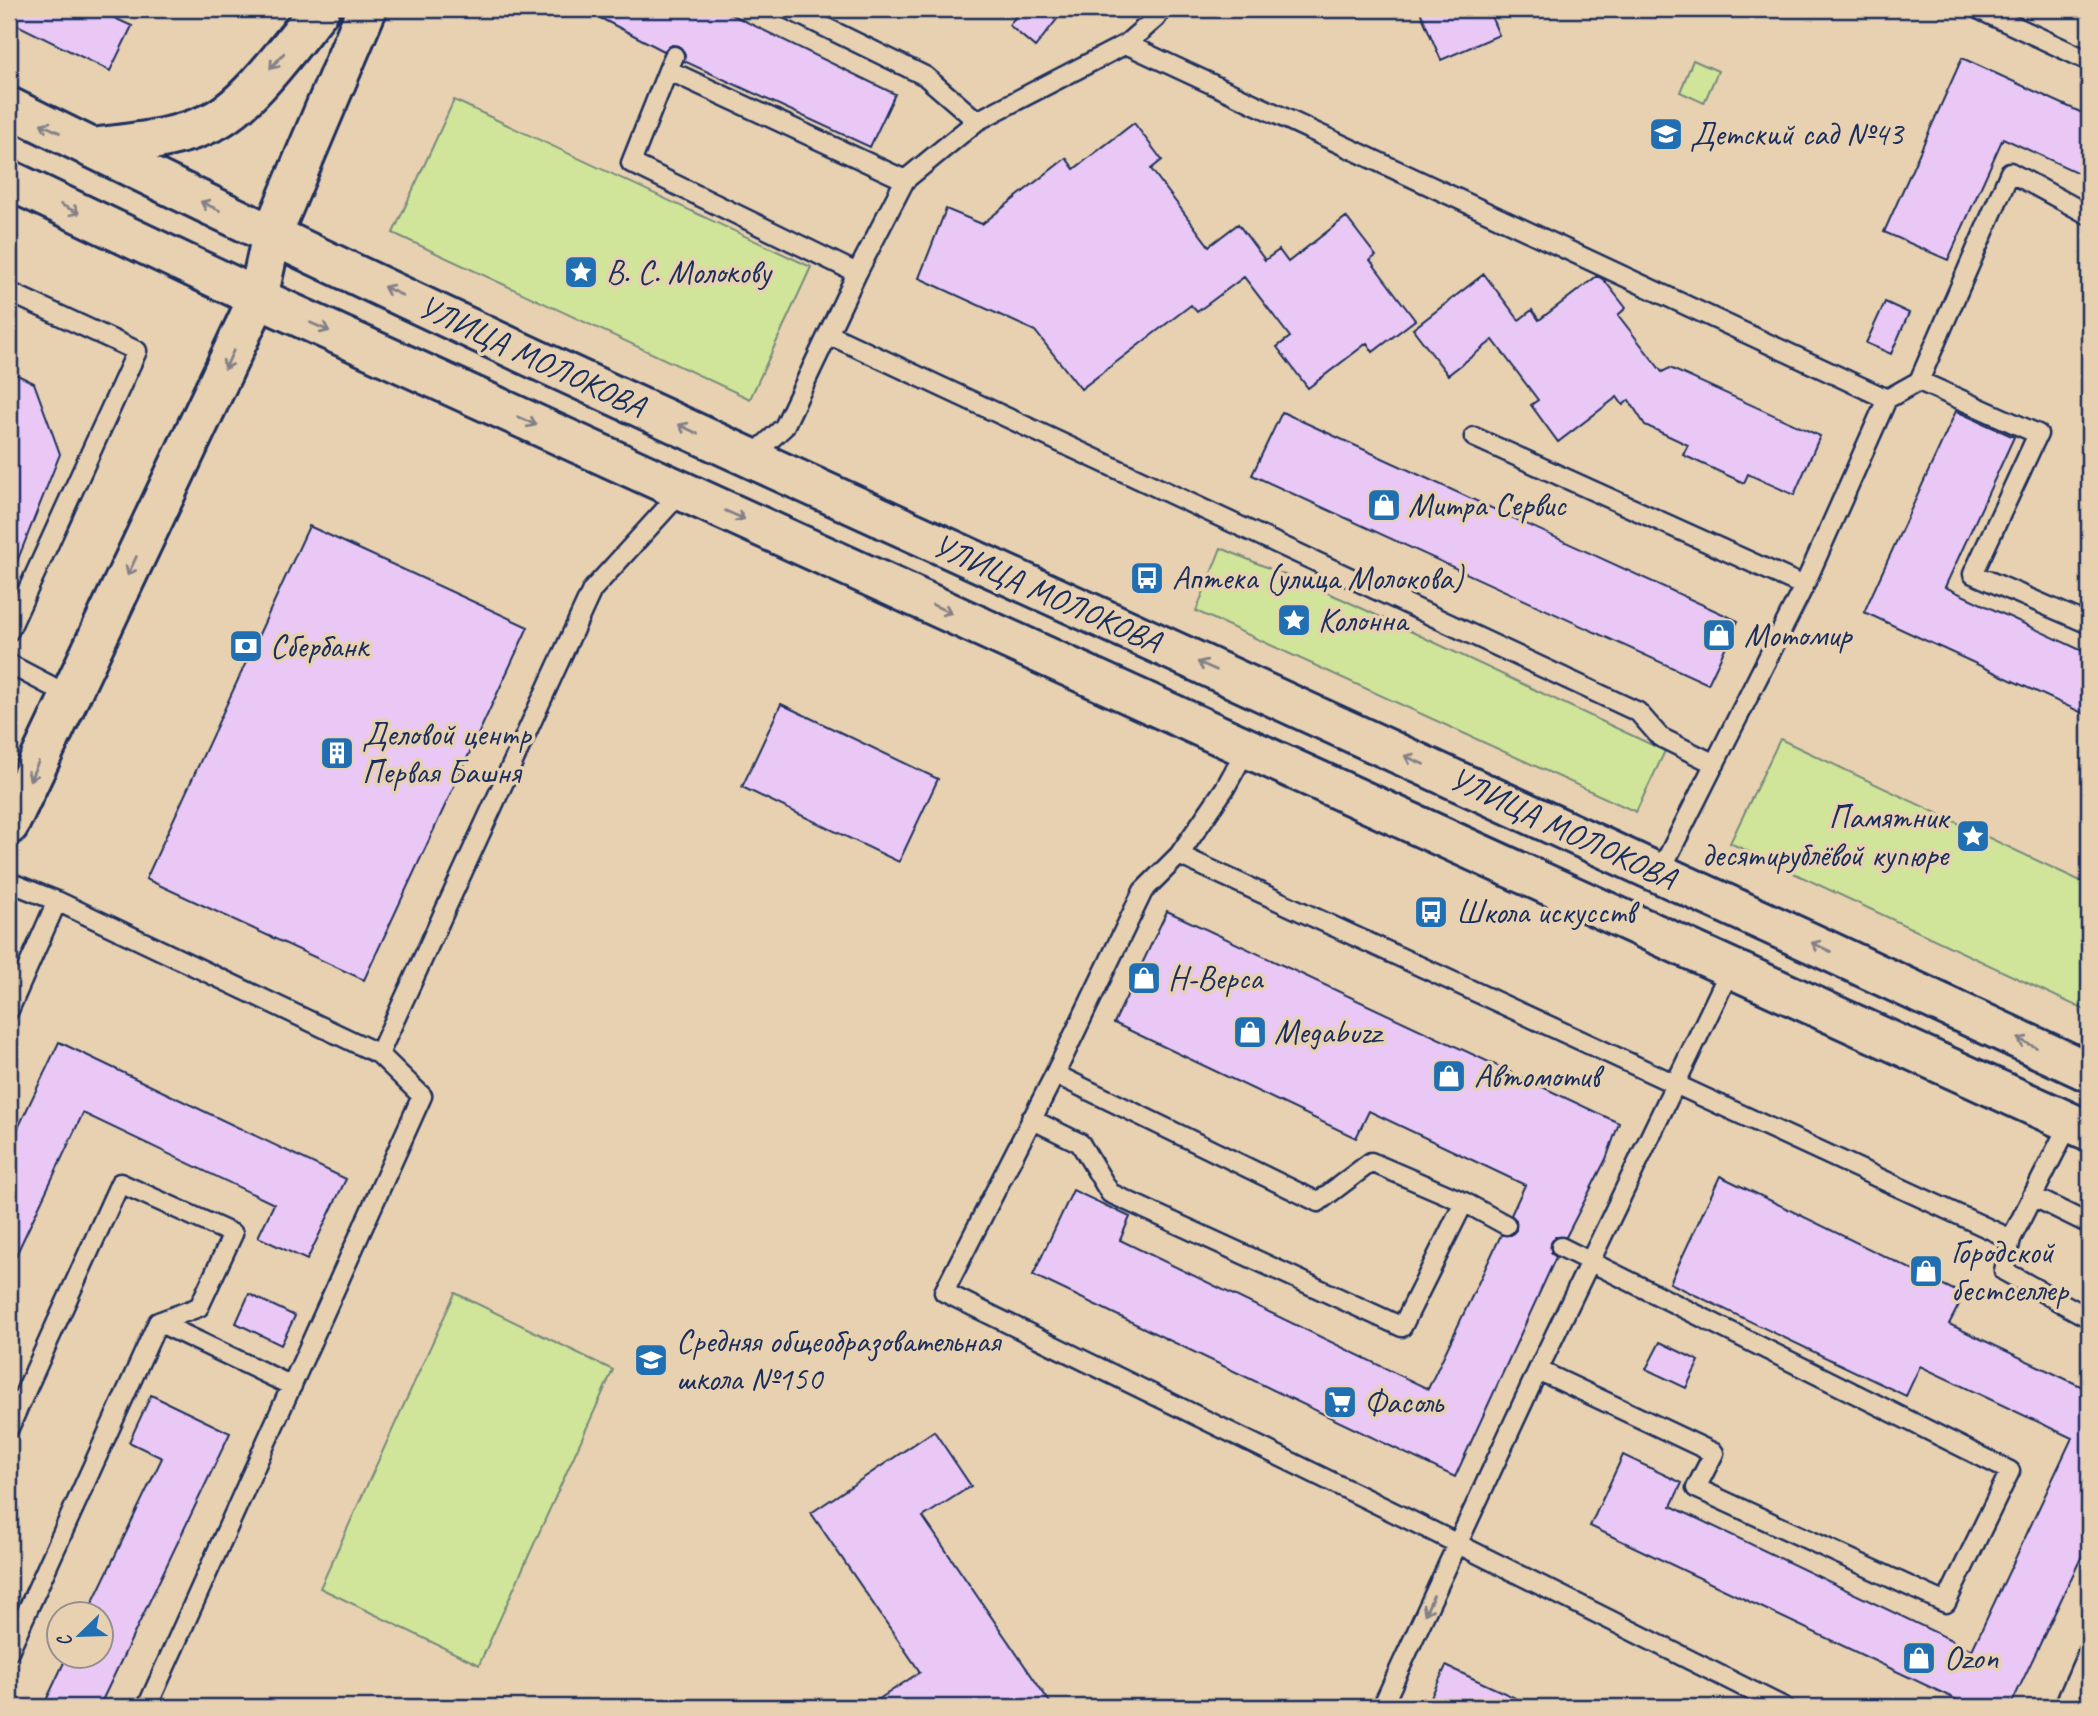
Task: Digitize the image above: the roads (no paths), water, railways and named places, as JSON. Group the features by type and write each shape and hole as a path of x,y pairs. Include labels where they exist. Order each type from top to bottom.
{"main road":[{"path":"91,148 181,133 214,122 242,102 320,9"},
{"path":"9,825 258,298 272,234 367,9"},
{"name":"УЛИЦА МОЛОКОВА","path":"9,107 272,234 750,458 1660,872 2089,1072"},
{"name":"УЛИЦА МОЛОКОВА","path":"9,180 258,298 2079,1126"}],"lane":[{"path":"788,9 925,76 978,121"},
{"path":"750,458 784,427 857,273 905,180 978,121 1126,44 1156,18 1161,9"},
{"path":"1978,9 2089,61"},
{"path":"1126,44 1887,399"},
{"path":"857,273 631,163 671,63 905,180"},
{"path":"1660,872 1804,586 1887,399 1919,381 2010,172 2089,215"},
{"path":"9,292 137,351 9,631"},
{"path":"828,334 1638,712 1660,737 1715,764"},
{"path":"1919,381 2038,435 1973,573 2089,624"},
{"path":"1474,437 1804,586"},
{"path":"379,1054 592,590 682,491"},
{"path":"9,664 70,696"},
{"path":"1247,748 1225,788 1179,855 1143,891 1055,1074 944,1292 1457,1543 1784,1707"},
{"path":"1179,855 2011,1240"},
{"path":"9,882 57,901 379,1054 422,1096 147,1707"},
{"path":"9,1010 57,901"},
{"path":"1382,1707 1589,1262 1731,968"},
{"path":"1055,1074 1318,1202 1371,1162 1464,1202 1506,1225"},
{"path":"1031,1119 1080,1143 1110,1193 1402,1327 1464,1202"},
{"path":"2079,1126 2032,1196 2011,1240 2004,1271 2089,1318"},
{"path":"9,1428 120,1183 233,1234 200,1307 158,1322 9,1651"},
{"path":"2032,1196 2089,1224"},
{"path":"1538,1370 1714,1453 1696,1488 1946,1603 2010,1471 1561,1247"},
{"path":"158,1322 292,1386"},
{"path":"2064,1707 2089,1649"}],"place":[{"name":"Детский сад №43","path":"1666,134"},
{"name":"В. С. Молокову","path":"581,272"},
{"name":"Митра Сервис","path":"1384,505"},
{"name":"Аптека (улица Молокова)","path":"1147,578"},
{"name":"Колонна","path":"1294,620"},
{"name":"Мотомир","path":"1719,635"},
{"name":"Сбербанк","path":"246,646"},
{"name":"Деловой центр Первая Башня","path":"337,753"},
{"name":"Памятник десятирублёвой купюре","path":"1973,836"},
{"name":"Школа искусств","path":"1431,912"},
{"name":"Н-Верса","path":"1144,978"},
{"name":"Megabuzz","path":"1250,1032"},
{"name":"Автомотив","path":"1449,1076"},
{"name":"Городской бестселлер","path":"1926,1271"},
{"name":"Средняя общеобразовательная школа №150","path":"651,1360"},
{"name":"Фасоль","path":"1340,1402"},
{"name":"Ozon","path":"1919,1658"}]}
